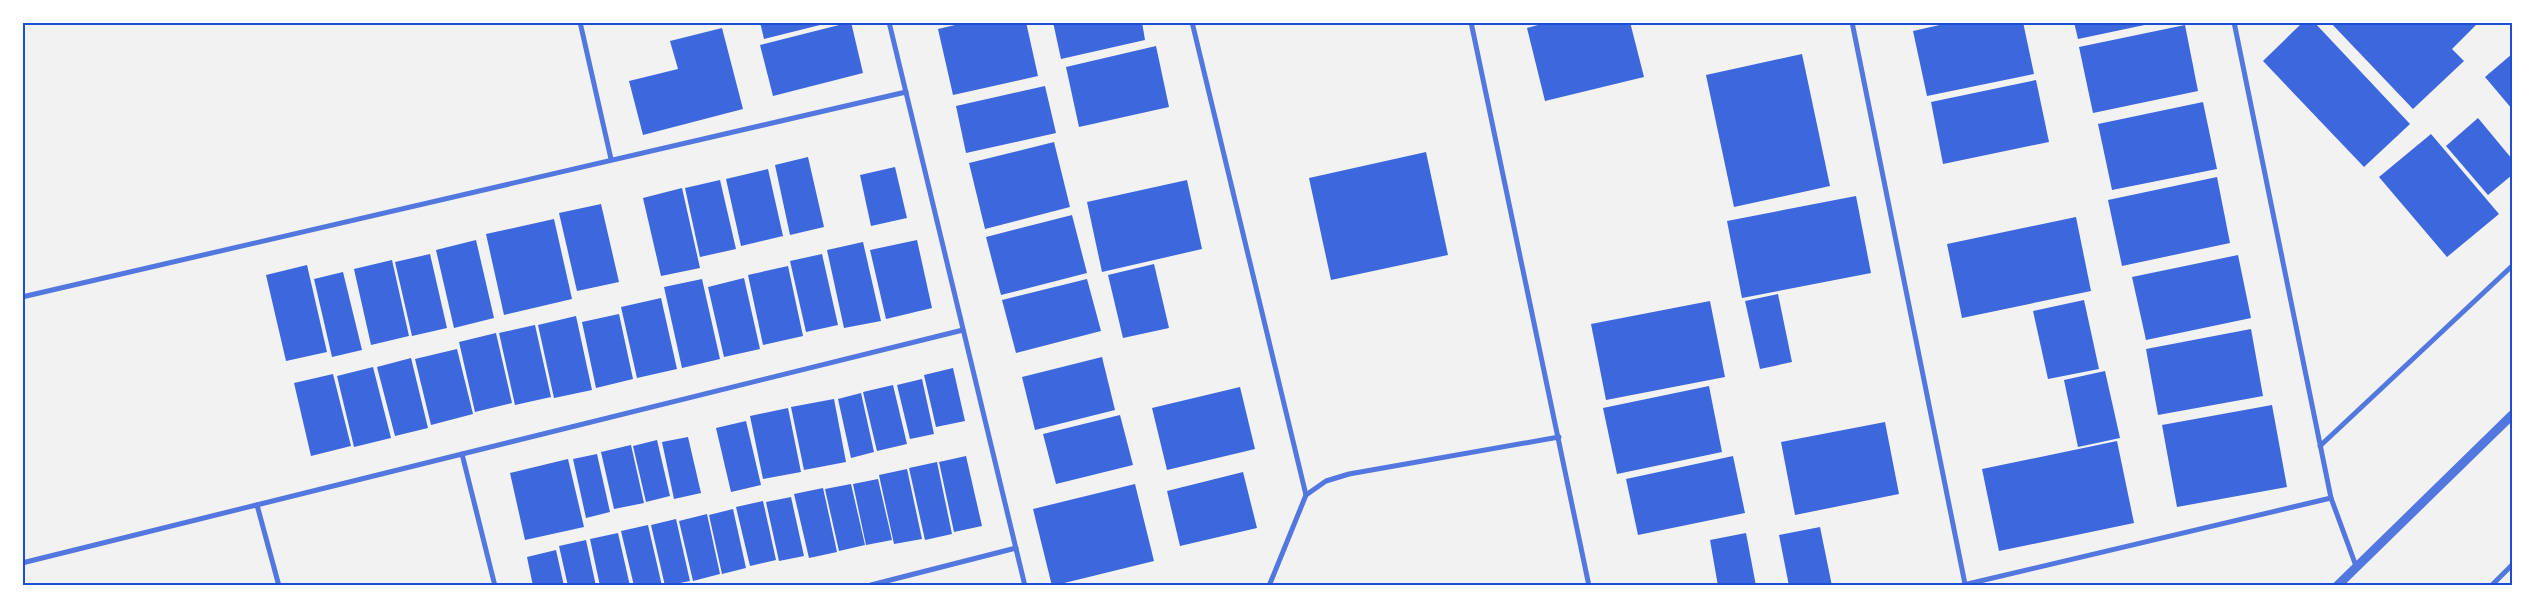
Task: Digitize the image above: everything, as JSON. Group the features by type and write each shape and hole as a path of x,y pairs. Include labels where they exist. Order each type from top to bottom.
{"street":[{"path":"580,22 611,159"},
{"path":"889,22 1025,586"},
{"path":"1192,22 1306,496"},
{"path":"1471,22 1589,586"},
{"path":"1852,22 1962,585 2331,498"},
{"path":"2236,24 2331,498 2356,566"},
{"path":"22,297 906,92"},
{"path":"2320,446 2512,266"},
{"path":"22,563 963,330"},
{"path":"2337,586 2512,415"},
{"path":"1269,586 1306,496 1326,481 1349,474 1559,437"},
{"path":"462,454 495,586"},
{"path":"257,505 279,586"},
{"path":"867,586 1016,548"},
{"path":"2491,586 2512,565"}],"building":[{"path":"760,22 828,22 828,23 764,39"},
{"path":"851,22 863,73 773,96 760,45"},
{"path":"968,22 1026,22 1038,76 953,95 938,29"},
{"path":"1053,22 1142,22 1145,40 1061,59"},
{"path":"1549,22 1630,22 1644,77 1545,101 1527,28"},
{"path":"1953,22 2023,22 2034,74 1927,96 1913,31"},
{"path":"2074,22 2154,22 2154,23 2078,39"},
{"path":"2303,22 2314,22 2410,124 2364,167 2263,61"},
{"path":"2330,22 2479,22 2452,49 2464,61 2413,109"},
{"path":"2185,25 2198,91 2093,113 2079,47"},
{"path":"722,28 743,109 643,135 629,81 678,69 670,41"},
{"path":"1156,46 1169,107 1079,127 1066,67"},
{"path":"1802,54 1830,186 1734,207 1706,75"},
{"path":"2512,54 2512,109 2485,77"},
{"path":"2036,80 2049,142 1943,164 1931,102"},
{"path":"1045,86 1056,133 966,153 956,106"},
{"path":"2203,102 2217,169 2112,190 2098,124"},
{"path":"2478,118 2512,159 2512,175 2488,195 2446,146"},
{"path":"2431,134 2499,214 2447,257 2379,177"},
{"path":"1054,142 1070,207 985,229 969,163"},
{"path":"1426,152 1448,255 1331,280 1309,178"},
{"path":"808,157 824,227 790,235 775,165"},
{"path":"895,167 907,218 871,226 860,175"},
{"path":"768,169 783,236 741,246 726,179"},
{"path":"2217,177 2230,243 2122,266 2108,200"},
{"path":"720,180 736,249 700,257 685,188"},
{"path":"1187,180 1202,249 1102,272 1087,202"},
{"path":"682,188 700,268 661,276 643,198"},
{"path":"1856,196 1871,273 1742,298 1727,221"},
{"path":"601,204 619,282 577,291 559,213"},
{"path":"1072,215 1087,273 1001,295 986,237"},
{"path":"2076,217 2091,291 1962,318 1947,244"},
{"path":"554,219 572,299 504,315 486,234"},
{"path":"476,240 494,318 454,328 436,250"},
{"path":"917,240 932,308 886,319 870,250"},
{"path":"863,242 881,321 844,328 827,250"},
{"path":"430,254 447,328 412,336 395,262"},
{"path":"822,254 838,325 806,332 790,261"},
{"path":"2238,255 2251,318 2146,340 2132,277"},
{"path":"392,260 409,336 371,345 354,269"},
{"path":"1154,264 1169,328 1123,338 1108,275"},
{"path":"307,265 327,352 286,361 266,275"},
{"path":"788,266 803,336 763,345 748,275"},
{"path":"343,272 362,350 332,357 314,279"},
{"path":"744,278 760,349 724,357 708,287"},
{"path":"702,279 720,359 682,368 664,287"},
{"path":"1087,279 1101,331 1016,353 1002,300"},
{"path":"1778,294 1792,362 1760,369 1745,301"},
{"path":"661,298 677,369 637,378 621,307"},
{"path":"2084,300 2099,369 2048,379 2033,311"},
{"path":"1710,301 1725,377 1606,400 1591,324"},
{"path":"619,314 633,379 596,388 582,322"},
{"path":"576,316 592,390 554,398 538,325"},
{"path":"535,325 551,397 515,405 499,333"},
{"path":"2251,329 2263,396 2158,415 2146,349"},
{"path":"496,333 512,403 475,412 459,342"},
{"path":"457,349 473,414 431,425 415,359"},
{"path":"1102,357 1115,410 1035,430 1022,377"},
{"path":"411,358 428,428 395,436 377,367"},
{"path":"373,367 391,438 354,447 337,376"},
{"path":"953,368 965,421 936,427 924,375"},
{"path":"2105,371 2120,438 2078,447 2064,380"},
{"path":"333,374 351,446 311,456 294,383"},
{"path":"922,379 934,434 910,439 897,385"},
{"path":"893,385 907,444 877,451 863,392"},
{"path":"1709,386 1722,452 1617,474 1603,408"},
{"path":"1240,387 1255,449 1167,470 1152,408"},
{"path":"861,393 874,452 851,458 838,399"},
{"path":"834,399 846,462 804,470 791,407"},
{"path":"2272,405 2287,487 2177,507 2162,425"},
{"path":"788,408 801,472 763,479 750,416"},
{"path":"1120,415 1133,465 1056,484 1043,434"},
{"path":"746,421 761,485 731,492 716,428"},
{"path":"1885,422 1899,494 1795,515 1781,442"},
{"path":"688,437 701,493 674,499 662,442"},
{"path":"657,440 670,496 646,502 633,446"},
{"path":"2117,441 2134,523 1999,551 1982,469"},
{"path":"631,445 644,503 614,509 601,452"},
{"path":"597,454 610,512 586,518 573,459"},
{"path":"966,456 982,526 954,532 939,462"},
{"path":"1733,456 1745,513 1638,535 1626,479"},
{"path":"568,459 584,527 525,540 510,473"},
{"path":"937,462 952,534 925,540 909,468"},
{"path":"907,469 922,539 894,544 879,475"},
{"path":"1243,472 1257,528 1180,546 1167,491"},
{"path":"878,479 892,540 866,545 853,484"},
{"path":"851,484 865,545 839,551 825,489"},
{"path":"1135,484 1154,561 1052,586 1033,509"},
{"path":"823,488 837,552 809,558 794,494"},
{"path":"791,497 804,556 779,561 766,502"},
{"path":"763,501 776,560 750,566 736,507"},
{"path":"733,509 746,568 722,574 709,515"},
{"path":"707,514 720,574 693,581 679,521"},
{"path":"676,519 690,581 665,586 651,525"},
{"path":"648,525 662,586 634,586 621,531"},
{"path":"1820,527 1832,586 1789,586 1779,535"},
{"path":"618,533 630,586 600,586 590,539"},
{"path":"1746,533 1756,586 1718,586 1710,540"},
{"path":"586,540 596,586 568,586 559,546"},
{"path":"556,550 564,586 533,586 527,557"}]}
